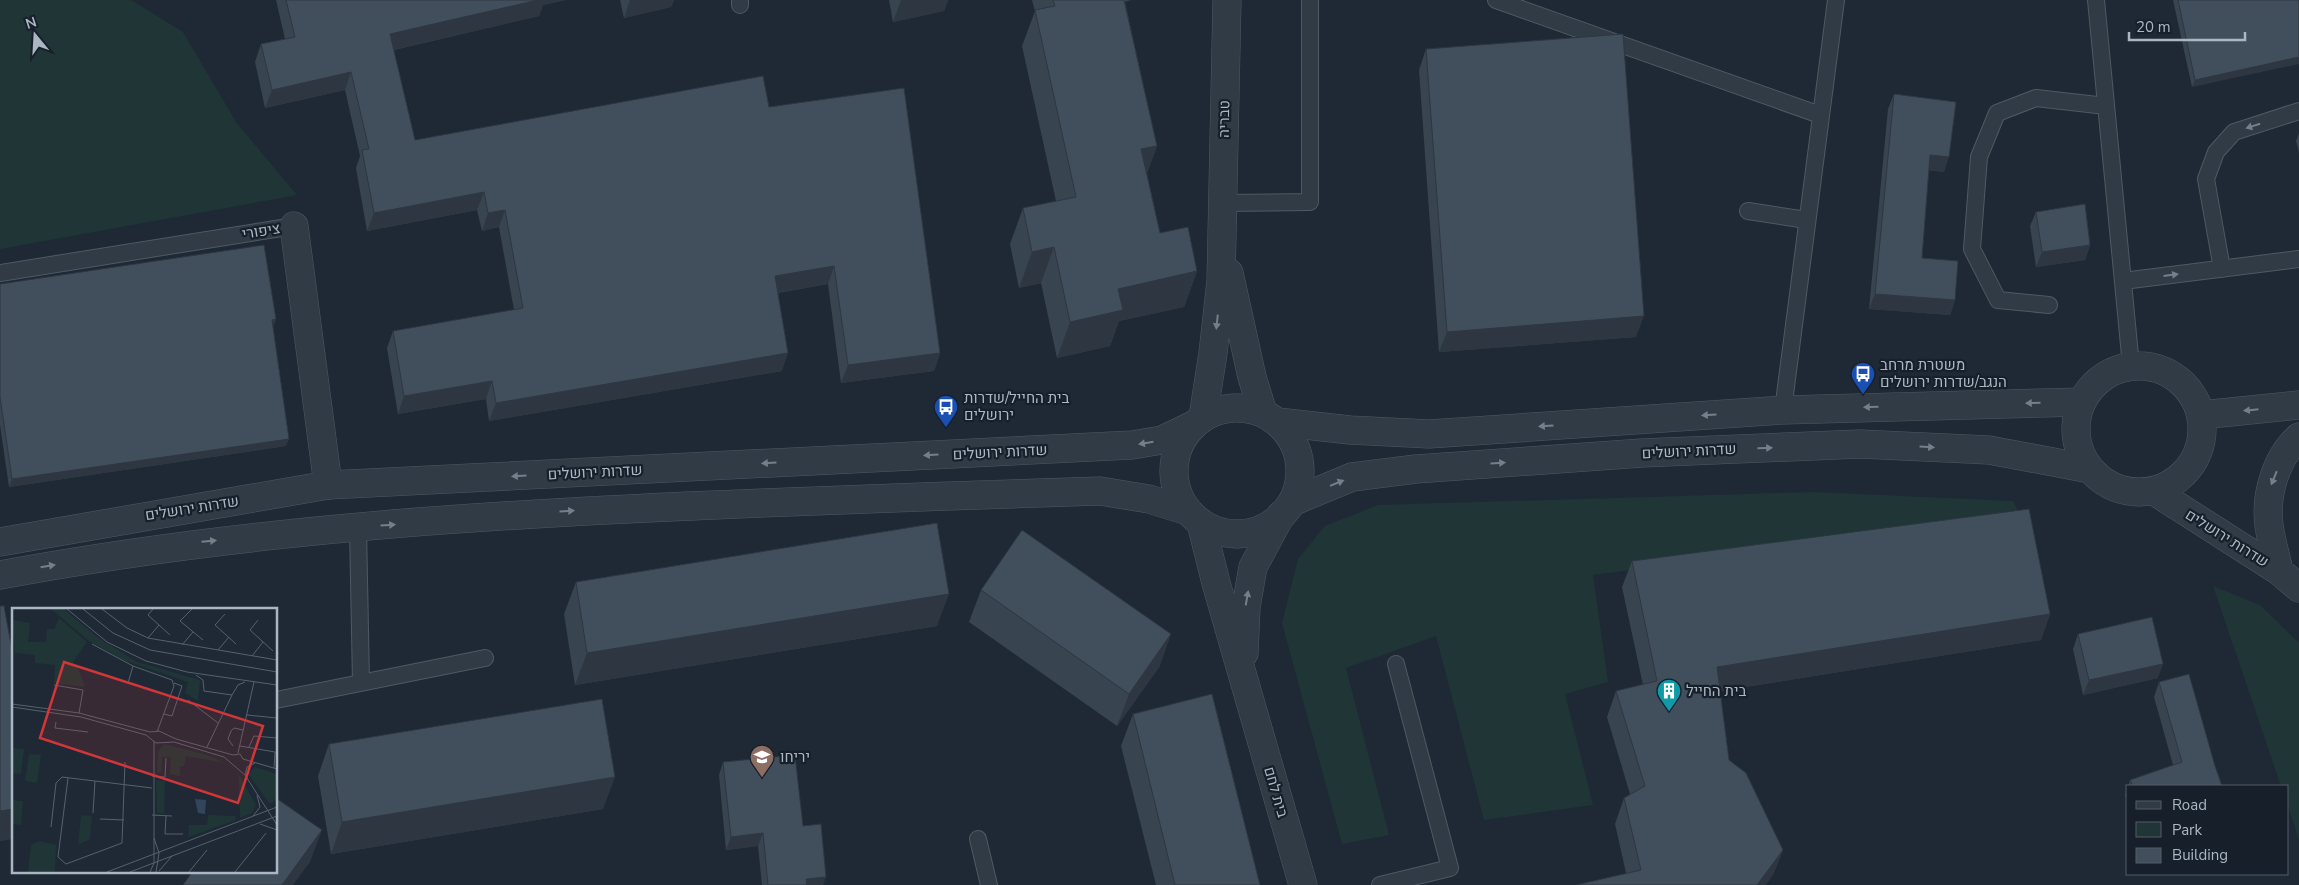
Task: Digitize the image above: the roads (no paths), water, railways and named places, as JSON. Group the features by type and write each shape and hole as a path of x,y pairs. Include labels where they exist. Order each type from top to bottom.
{"street":[{"name":"טבריה","path":"1197,422 1213,352 1221,281 1227,0"},
{"name":"ציפורי","path":"294,226 328,485"},
{"name":"טבריה","path":"1222,239 1252,377 1270,417"},
{"path":"2131,366 2146,366 2161,370 2179,380 2193,396 2201,415 2202,434 2198,454 2187,470 2172,484 2154,491 2136,492 2119,489 2103,481 2090,469 2081,454 2076,436 2076,419 2082,402 2091,388 2102,378 2131,366"},
{"path":"1194,517 1178,495 1173,478 1174,459 1180,441 1197,422 1216,411 1231,407 1246,408 1270,417 1350,430 1429,434 1782,410 2082,402"},
{"path":"2201,415 2299,404"},
{"path":"0,575 195,543 358,527 576,510 1100,491 1149,499 1194,517 1216,531 1234,534 1251,532 1268,526 1287,508 1298,485 1300,468 1297,450 1290,435 1270,417"},
{"name":"שדרות ירושלים","path":"0,542 328,485 1132,445 1162,440 1197,422"},
{"path":"2289,580 2269,524 2271,483 2289,446 2299,437"},
{"name":"שדרות ירושלים","path":"1287,508 1352,477 1416,469 1642,453 1850,444 1989,450 2090,469"},
{"name":"שדרות ירושלים","path":"2154,491 2289,580"},
{"name":"בית לחם","path":"1249,699 1244,651 1246,607 1253,567 1287,508"},
{"name":"בית לחם","path":"1194,517 1216,583 1303,885"}],"lane":[{"path":"1223,203 1310,202 1310,0"},
{"path":"1496,0 1820,115"},
{"path":"1782,410 1836,0"},
{"path":"2096,0 2131,366"},
{"path":"2049,305 1998,300 1972,249 1980,156 1997,114 2005,110 2036,98 2106,106"},
{"path":"2222,269 2206,179 2216,152 2234,132 2299,111"},
{"path":"1748,211 1806,220"},
{"name":"ציפורי","path":"0,273 294,226"},
{"path":"2123,281 2299,259"},
{"path":"358,527 361,683"},
{"path":"278,700 485,658"},
{"path":"1380,885 1450,868 1396,664"},
{"path":"978,839 989,885"}],"place":[{"name":"משטרת מרחב הנגב/שדרות ירושלים","path":"1863,395"},
{"name":"בית החייל/שדרות ירושלים","path":"946,428"},
{"name":"בית החייל","path":"1669,712"},
{"name":"יריחו","path":"762,778"}]}
